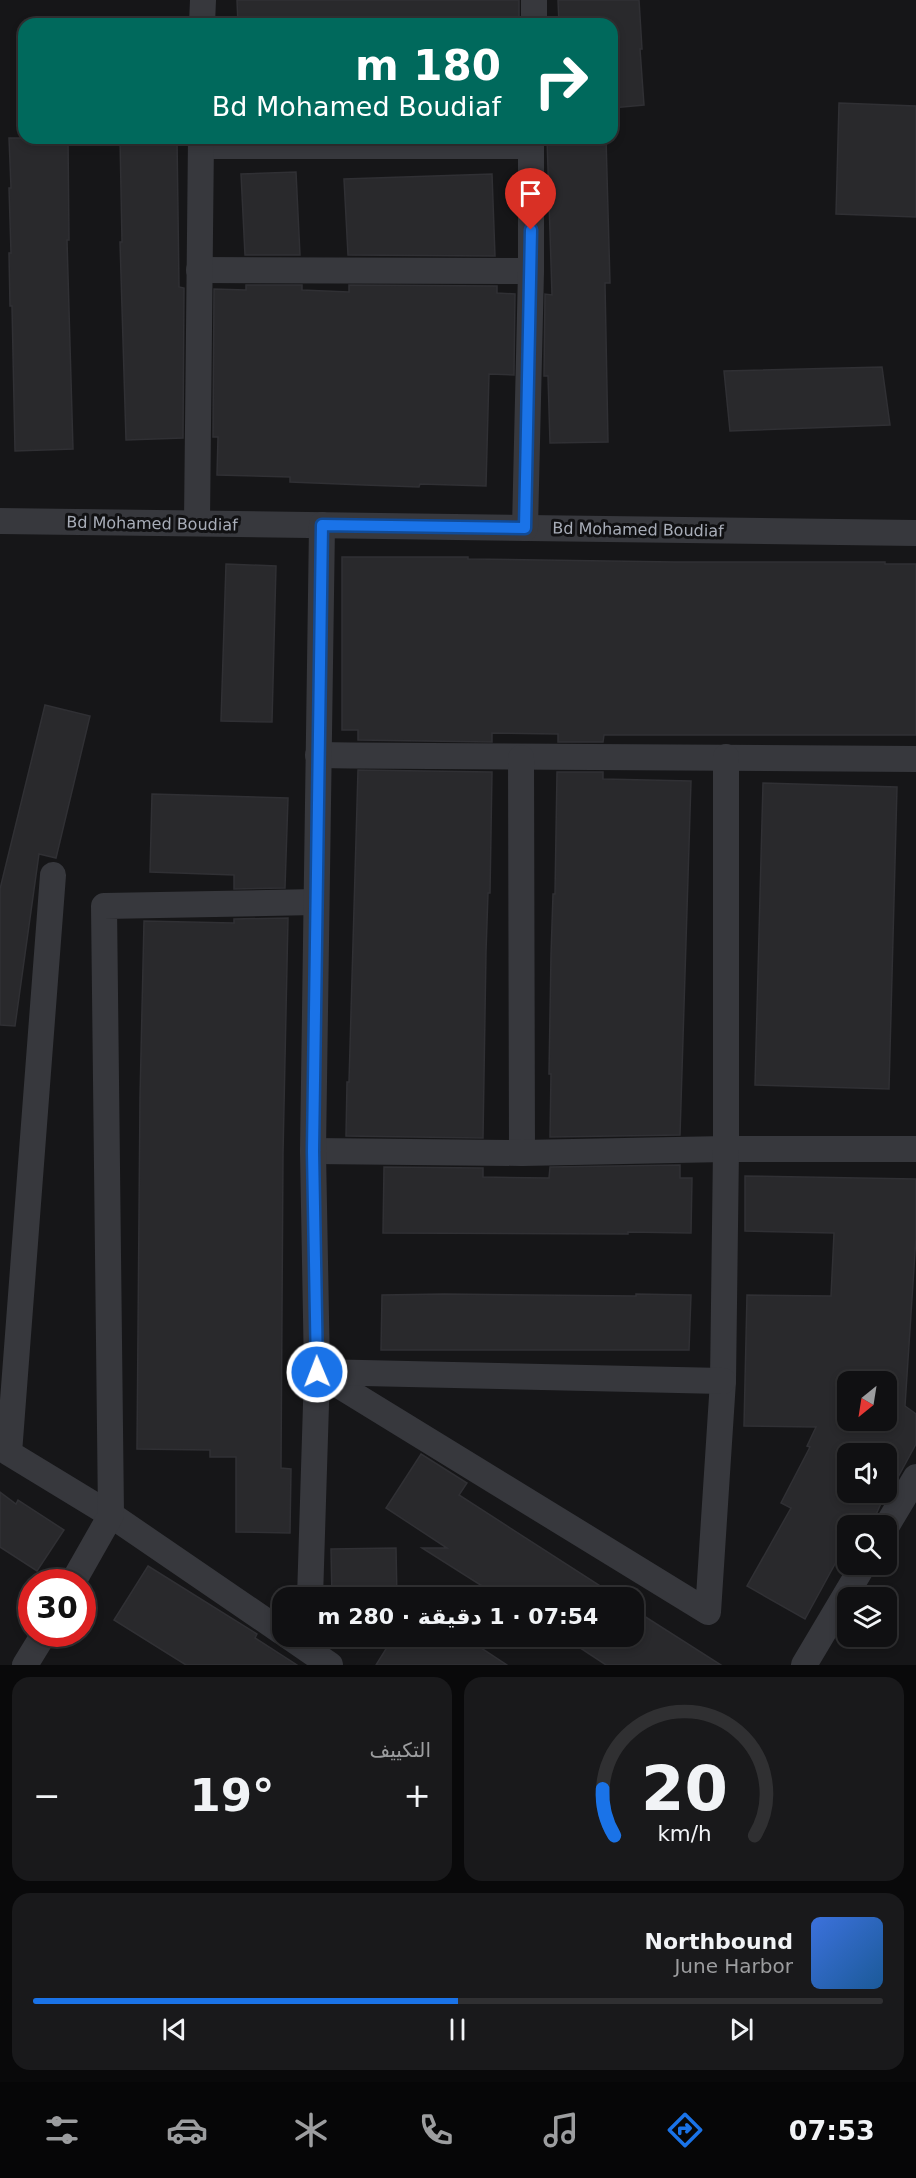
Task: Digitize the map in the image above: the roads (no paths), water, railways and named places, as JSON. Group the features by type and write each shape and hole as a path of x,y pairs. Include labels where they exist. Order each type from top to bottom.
{"street":[{"path":"202,18 203,0"},
{"path":"534,0 534,18"},
{"path":"197,523 201,144"},
{"path":"525,528 531,271 531,144"},
{"path":"200,270 531,271"},
{"name":"Bd Mohamed Boudiaf","path":"0,521 916,533"},
{"path":"310,1587 317,1372 313,1151 322,525"},
{"path":"318,755 916,759"},
{"path":"317,1372 708,1612 723,1381 726,1149 726,757"},
{"path":"521,758 522,1153"},
{"path":"53,875 9,1453 111,1515 272,1625"},
{"path":"80,1569 111,1515 104,906 316,902"},
{"path":"313,1151 522,1153 726,1149 916,1149"},
{"path":"317,1372 723,1381"},
{"path":"893,1515 916,1477"},
{"path":"804,1665 857,1575"},
{"path":"26,1665 36,1647"},
{"path":"309,1647 330,1665"}]}
